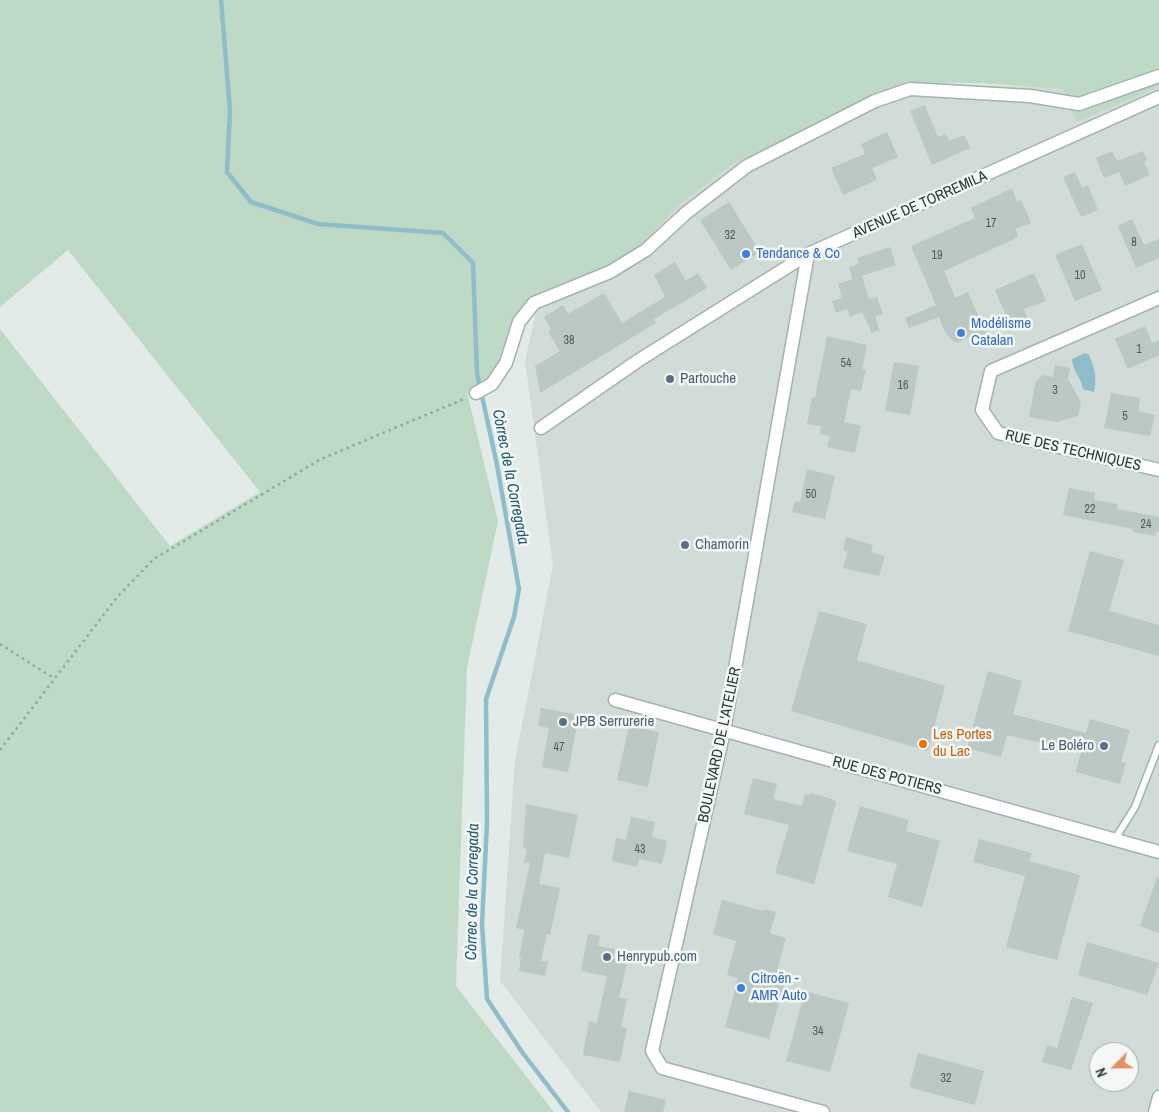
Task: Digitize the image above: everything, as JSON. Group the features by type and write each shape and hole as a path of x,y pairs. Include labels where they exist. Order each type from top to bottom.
{"street":[{"path":"482,390 506,363 519,322 534,303 610,272 646,250 686,213 747,166 875,100 910,89 1030,96 1079,104 1159,76"},
{"name":"AVENUE DE TORREMILA","path":"540,428 638,360 808,254 1159,97"},
{"name":"BOULEVARD DE L'ATELIER","path":"808,254 724,731 652,1051 662,1068 823,1112"},
{"name":"RUE DES TECHNIQUES","path":"1159,298 991,371 982,410 998,433 1159,470"},
{"name":"RUE DES POTIERS","path":"615,700 1159,852"},
{"path":"1155,1112 1159,1097"}],"lane":[{"path":"1115,840 1134,807 1159,745"}],"path":[{"path":"0,750 118,596 154,559 322,460 482,390"},
{"path":"0,644 55,679"}],"shaded area":[{"path":"921,82 1062,89 1077,122 1159,87 1159,1112 601,1112 500,981 515,761 553,565 525,361 537,307 543,291 595,272 639,249 678,206 730,166 891,87"}],"green space":[{"path":"0,0 1159,0 1159,87 1077,122 1062,89 940,83 893,89 871,96 730,166 678,206 639,249 612,265 543,291 529,299 514,320 499,360 489,379 467,392 498,521 467,668 456,986 554,1112 0,1112 0,329 170,546 260,492 68,250 0,307"}],"water":[{"path":"1085,353 1089,355 1094,369 1094,392 1083,389 1072,363 1072,359"}],"building":[{"path":"925,105 938,137 946,134 949,141 964,135 970,148 932,165 910,111"},
{"path":"887,132 898,157 872,168 877,180 843,195 831,168 865,154 861,144"},
{"path":"1112,151 1117,161 1143,151 1147,160 1144,162 1150,175 1125,186 1119,172 1104,178 1096,158"},
{"path":"1075,172 1082,188 1088,185 1098,210 1081,217 1063,177"},
{"path":"1012,188 1017,202 1021,200 1031,223 1015,229 1018,236 1012,240 944,271 955,298 968,292 989,341 973,348 969,337 956,343 946,334 939,317 909,328 905,318 936,305 911,246 975,218 971,208"},
{"path":"729,202 760,252 731,270 700,220"},
{"path":"1132,219 1144,245 1159,239 1159,258 1136,268 1118,226"},
{"path":"1082,244 1102,290 1075,301 1055,255"},
{"path":"890,247 896,265 852,279 849,267 859,264 857,258"},
{"path":"675,262 686,281 698,273 707,288 654,319 656,323 540,393 535,366 560,351 548,332 551,330 544,317 563,305 568,314 604,293 622,323 665,297 654,275"},
{"path":"1034,273 1046,301 1024,309 1029,322 1012,329 995,290"},
{"path":"862,276 869,299 877,297 883,314 875,316 879,330 872,333 862,312 850,317 847,309 836,313 832,301 842,298 838,284"},
{"path":"1145,326 1152,343 1159,340 1159,355 1128,369 1115,339"},
{"path":"827,336 867,345 862,369 866,370 861,391 851,389 844,422 861,426 855,453 827,447 830,436 820,434 821,426 807,424 812,397 815,398"},
{"path":"894,362 919,366 910,415 885,411"},
{"path":"1055,365 1070,368 1068,379 1081,402 1078,416 1057,422 1029,417 1036,381 1043,375 1053,377"},
{"path":"1111,393 1140,398 1138,411 1155,415 1150,436 1104,428"},
{"path":"807,469 835,476 825,519 792,512 795,501 800,502"},
{"path":"1069,488 1095,493 1094,500 1118,504 1117,509 1159,517 1159,532 1156,532 1155,536 1133,532 1133,529 1063,515"},
{"path":"846,537 873,545 871,552 885,556 879,576 843,568 848,551 843,550"},
{"path":"1090,551 1124,560 1109,611 1159,625 1159,656 1068,631"},
{"path":"819,611 867,624 857,660 945,686 928,751 791,711"},
{"path":"988,671 1022,681 1013,714 1086,733 1090,719 1130,730 1121,762 1126,763 1120,784 1076,772 1081,752 1007,735 1001,757 967,748"},
{"path":"541,708 579,715 568,772 542,767 549,728 538,726"},
{"path":"629,726 659,732 648,787 617,780"},
{"path":"753,778 777,784 773,799 802,806 805,794 811,795 811,793 836,802 814,884 775,873 789,825 744,814"},
{"path":"526,804 578,815 569,858 545,853 539,884 560,888 550,935 547,934 541,961 548,962 545,976 519,971 521,957 519,957 524,930 516,928 530,863 524,862 527,849 523,848"},
{"path":"860,806 909,820 906,831 940,841 922,907 888,897 897,864 847,851"},
{"path":"631,817 655,822 652,837 667,841 662,864 639,859 637,867 612,861 616,838 626,840"},
{"path":"979,839 1032,853 1029,861 1080,875 1057,960 1006,947 1025,876 973,862"},
{"path":"1157,877 1159,877 1159,933 1140,926"},
{"path":"722,900 763,911 764,909 776,912 770,933 786,938 777,971 787,974 769,1039 725,1027 738,978 727,975 736,941 713,934"},
{"path":"588,934 600,936 598,946 615,949 613,959 627,962 619,998 627,999 621,1027 627,1028 620,1062 583,1055 589,1021 597,1023 607,976 581,971"},
{"path":"1087,942 1159,963 1147,995 1078,975"},
{"path":"805,991 849,1003 830,1072 786,1061"},
{"path":"1072,997 1093,1003 1071,1070 1042,1062 1047,1045 1057,1048"},
{"path":"918,1053 984,1071 975,1105 909,1087"},
{"path":"629,1091 666,1100 663,1112 624,1112"}],"waterway":[{"name":"Còrrec de la Corregada","path":"221,0 230,110 227,172 251,202 318,224 443,233 473,263 477,373 497,465 519,589 514,617 486,699 487,823 482,924 487,999 522,1052 568,1112"}],"place":[{"name":"Tendance & Co","path":"746,254"},
{"name":"Modélisme Catalan","path":"961,333"},
{"name":"Partouche","path":"670,379"},
{"name":"Chamorin","path":"685,545"},
{"name":"JPB Serrurerie","path":"563,722"},
{"name":"Les Portes du Lac","path":"923,744"},
{"name":"Le Boléro","path":"1104,746"},
{"name":"Henrypub.com","path":"607,957"},
{"name":"Citroën - AMR Auto","path":"741,988"}]}
